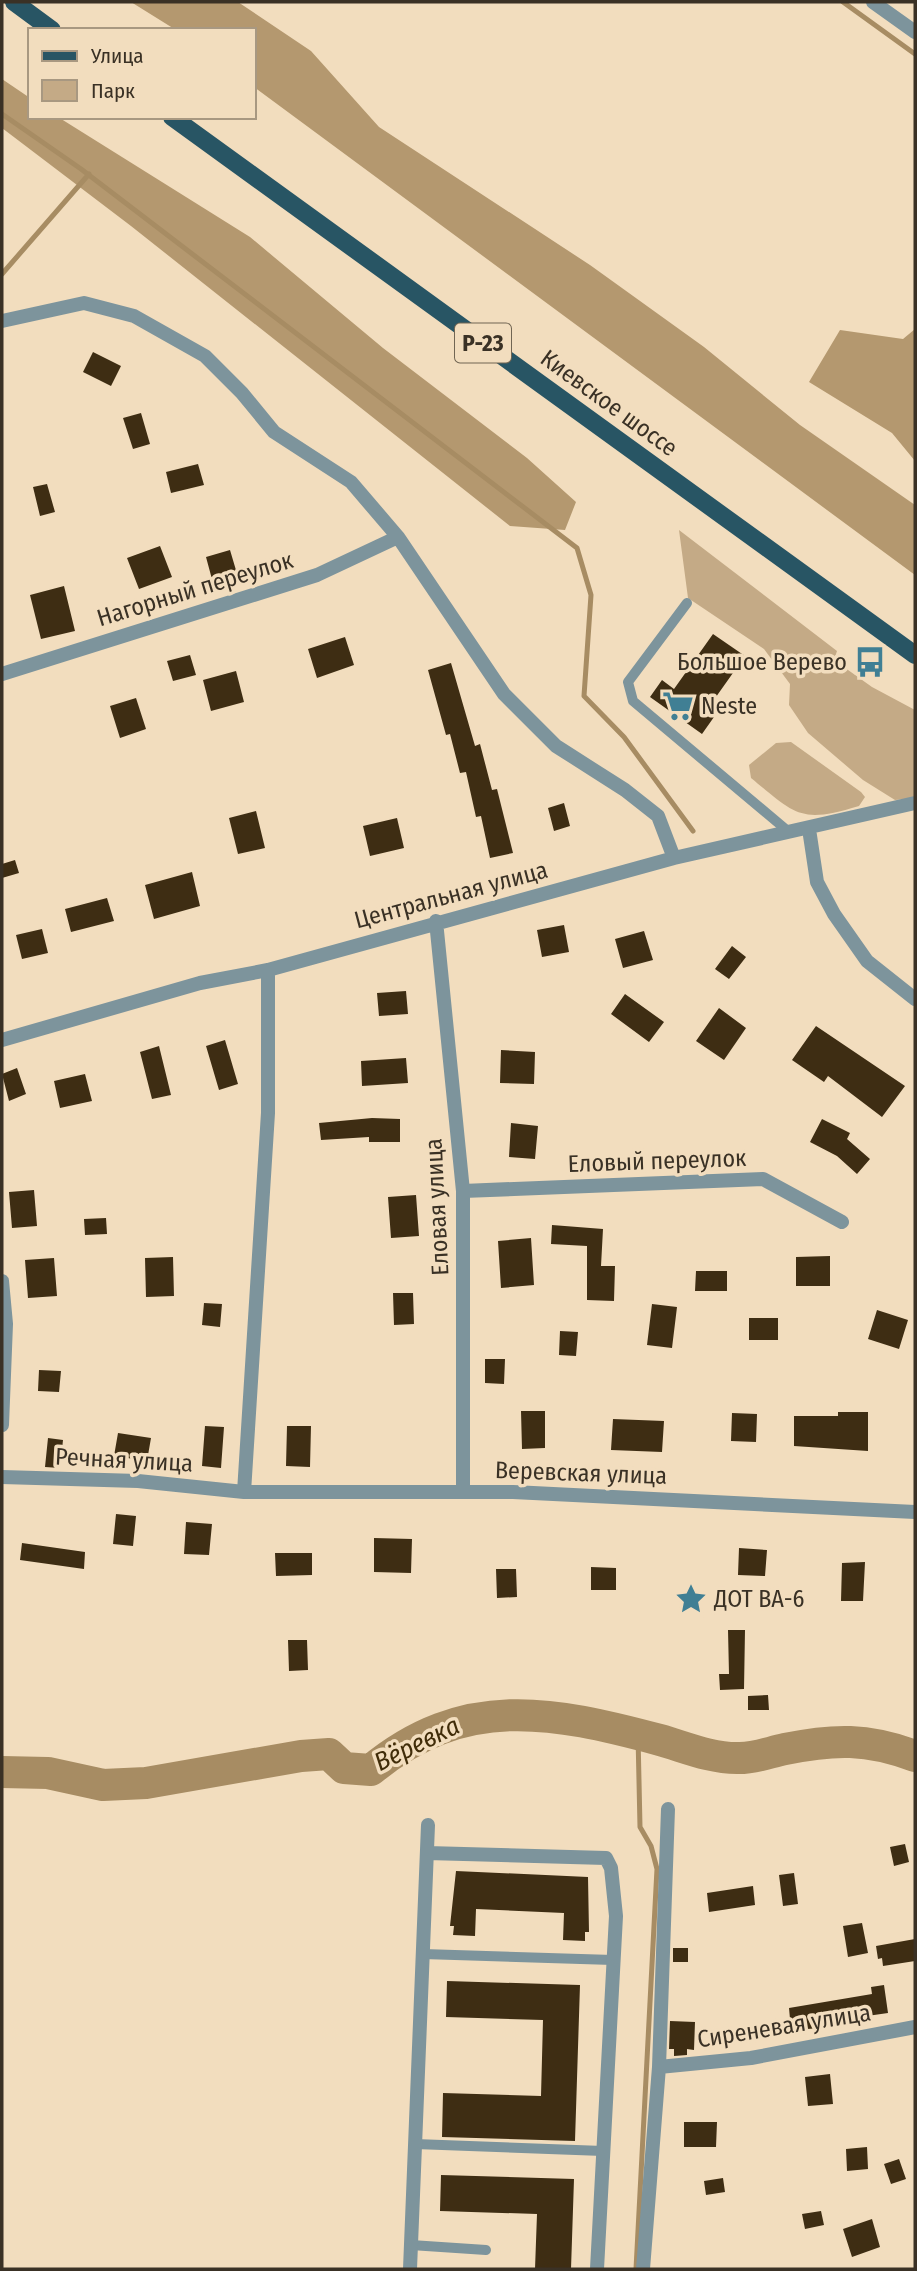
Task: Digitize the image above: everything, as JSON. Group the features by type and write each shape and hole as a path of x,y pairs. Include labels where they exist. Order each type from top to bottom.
{"main road":[{"path":"14,2 49,28"},
{"name":"Киевское шоссе","path":"175,119 915,655"}],"street":[{"path":"873,2 915,32"},
{"path":"2,321 84,303 134,316 205,356 242,393 274,432 351,482 398,537 504,694 556,746 625,790 657,816 674,858"},
{"name":"Нагорный переулок","path":"2,674 317,575 398,537"},
{"name":"Центральная улица","path":"2,1040 200,983 268,970 436,921 674,858 915,803"},
{"path":"810,829 817,882 834,914 867,961 915,999"},
{"name":"Еловая улица","path":"436,921 463,1191 463,1492"},
{"path":"244,1492 268,1113 268,970"},
{"name":"Еловый переулок","path":"463,1191 763,1179 842,1222"},
{"path":"2,1281 6,1324 2,1425"},
{"name":"Речная улица","path":"2,1477 138,1482 244,1492"},
{"name":"Веревская улица","path":"244,1492 463,1492 625,1496 915,1511"},
{"path":"643,2269 659,2067 668,1809"},
{"path":"410,2269 428,1825"},
{"path":"427,1853 606,1858 611,1868 616,1916 597,2269"},
{"name":"Сиреневая улица","path":"659,2067 751,2058 915,2026"}],"lane":[{"path":"687,603 628,682 633,701 789,832"},
{"path":"423,1954 613,1960"},
{"path":"415,2144 603,2151"},
{"path":"411,2245 486,2250"}],"green space":[{"path":"679,530 837,651 834,660 872,687 915,710 915,798 895,800 863,780 808,733 789,705 790,684 764,649 688,598"},
{"path":"791,742 861,792 865,797 859,806 824,814 800,813 779,801 751,778 749,765 776,743"}],"shaded area":[{"path":"131,2 238,2 311,51 379,127 590,265 704,347 800,425 915,505 915,575 256,88 256,28 173,28"},
{"path":"2,79 28,97 28,119 61,119 250,237 383,348 527,458 576,502 565,530 510,526 131,226 2,128"},
{"path":"915,329 915,461 892,433 809,382 840,330 903,339"}],"building":[{"path":"93,352 121,366 111,386 83,372"},
{"path":"141,413 150,444 133,449 123,418"},
{"path":"198,464 204,485 171,493 166,472"},
{"path":"47,484 55,512 40,516 33,487"},
{"path":"160,546 172,577 139,589 127,558"},
{"path":"230,550 238,577 213,583 206,557"},
{"path":"64,586 75,631 41,639 30,595"},
{"path":"121,606 124,621 105,625 101,611"},
{"path":"713,634 745,656 706,711 714,717 702,734 650,697 662,680 674,689"},
{"path":"345,637 354,665 317,678 308,649"},
{"path":"190,655 196,675 173,681 167,661"},
{"path":"451,663 475,746 480,744 492,790 497,789 513,853 490,858 481,816 476,817 466,772 460,773 450,734 446,735 428,670"},
{"path":"236,671 244,702 211,711 203,680"},
{"path":"136,698 146,729 120,738 110,706"},
{"path":"564,803 570,826 554,831 548,808"},
{"path":"256,811 265,848 238,854 229,818"},
{"path":"397,818 404,848 370,856 363,826"},
{"path":"15,860 19,873 2,878 2,864"},
{"path":"192,872 200,906 154,919 145,885"},
{"path":"107,898 114,921 71,932 65,909"},
{"path":"564,925 569,952 542,957 537,930"},
{"path":"42,929 48,953 22,959 16,935"},
{"path":"644,931 653,960 623,968 615,939"},
{"path":"732,946 746,957 729,979 715,969"},
{"path":"406,991 408,1014 379,1016 377,993"},
{"path":"625,994 664,1022 649,1042 611,1014"},
{"path":"719,1008 746,1028 724,1060 696,1041"},
{"path":"816,1026 905,1086 882,1117 828,1076 824,1082 792,1060"},
{"path":"225,1040 238,1084 219,1090 206,1046"},
{"path":"159,1046 171,1095 152,1099 140,1052"},
{"path":"501,1050 535,1052 534,1084 500,1083"},
{"path":"406,1058 408,1083 362,1086 361,1061"},
{"path":"17,1068 26,1094 9,1101 2,1074"},
{"path":"85,1074 92,1101 60,1108 54,1081"},
{"path":"372,1118 400,1119 400,1142 369,1142 369,1137 321,1140 319,1123"},
{"path":"822,1119 850,1133 847,1139 870,1159 857,1174 837,1156 810,1142"},
{"path":"511,1123 538,1126 535,1159 509,1157"},
{"path":"34,1190 37,1226 12,1228 9,1192"},
{"path":"416,1195 419,1236 391,1238 388,1197"},
{"path":"106,1218 107,1234 85,1235 84,1219"},
{"path":"552,1225 603,1229 601,1266 615,1266 614,1301 587,1300 587,1246 551,1244"},
{"path":"531,1238 534,1285 501,1288 498,1241"},
{"path":"830,1256 830,1286 796,1286 796,1257"},
{"path":"173,1257 174,1296 146,1297 145,1258"},
{"path":"54,1258 57,1296 28,1298 25,1260"},
{"path":"696,1271 727,1271 727,1291 695,1291"},
{"path":"393,1293 413,1293 414,1324 394,1325"},
{"path":"204,1303 222,1304 220,1327 202,1325"},
{"path":"652,1304 677,1307 672,1348 647,1345"},
{"path":"877,1310 908,1320 899,1349 868,1339"},
{"path":"749,1318 778,1318 778,1340 749,1340"},
{"path":"560,1331 578,1332 576,1356 559,1355"},
{"path":"485,1359 505,1359 504,1384 485,1383"},
{"path":"39,1370 61,1371 59,1392 38,1391"},
{"path":"521,1411 545,1411 545,1448 522,1449"},
{"path":"838,1412 868,1412 868,1451 794,1446 794,1416 838,1416"},
{"path":"732,1413 757,1414 756,1442 731,1441"},
{"path":"613,1419 664,1421 662,1452 611,1450"},
{"path":"205,1426 224,1427 221,1468 202,1466"},
{"path":"287,1426 311,1426 310,1467 286,1466"},
{"path":"118,1433 151,1438 147,1461 114,1456"},
{"path":"48,1438 63,1440 60,1468 45,1467"},
{"path":"116,1514 136,1516 133,1546 113,1544"},
{"path":"186,1522 212,1524 209,1555 184,1554"},
{"path":"374,1538 412,1539 411,1573 374,1572"},
{"path":"22,1543 85,1552 84,1569 20,1560"},
{"path":"739,1548 767,1550 765,1576 738,1575"},
{"path":"275,1553 312,1553 312,1575 276,1576"},
{"path":"865,1562 863,1601 841,1601 842,1563"},
{"path":"591,1567 616,1568 616,1590 591,1590"},
{"path":"496,1569 516,1569 517,1597 497,1598"},
{"path":"728,1630 745,1630 744,1689 720,1690 719,1674 729,1674"},
{"path":"288,1640 307,1640 308,1670 289,1671"},
{"path":"768,1695 769,1710 748,1710 748,1696"},
{"path":"905,1844 909,1862 894,1866 890,1847"},
{"path":"456,1871 588,1877 589,1932 585,1932 585,1941 563,1940 564,1913 476,1909 475,1936 453,1935 454,1926 450,1926"},
{"path":"794,1873 798,1904 783,1906 779,1875"},
{"path":"753,1886 755,1905 709,1912 707,1893"},
{"path":"862,1923 868,1953 848,1957 843,1926"},
{"path":"915,1939 915,1961 883,1966 882,1958 878,1959 876,1946"},
{"path":"673,1948 688,1948 688,1962 673,1962"},
{"path":"447,1981 580,1985 575,2141 442,2137 443,2093 541,2096 543,2020 446,2017"},
{"path":"884,1985 888,2013 867,2016 868,2020 838,2027 791,2030 789,2008 872,1994 871,1987"},
{"path":"670,2021 695,2022 694,2050 687,2049 687,2055 674,2056 674,2049 669,2049"},
{"path":"830,2074 833,2104 808,2106 805,2077"},
{"path":"684,2122 717,2122 716,2147 684,2147"},
{"path":"867,2147 868,2169 847,2171 846,2149"},
{"path":"899,2159 906,2179 891,2184 884,2164"},
{"path":"441,2175 574,2179 571,2269 535,2269 537,2214 440,2211"},
{"path":"723,2178 725,2192 706,2195 704,2181"},
{"path":"821,2211 824,2225 805,2229 802,2214"},
{"path":"872,2219 880,2247 852,2257 843,2229"}],"waterway":[{"path":"843,2 915,54"},
{"path":"2,114 81,169 577,548 591,595 584,696 624,737 693,831"},
{"path":"2,274 89,174"},
{"name":"Вёревка","path":"2,1772 48,1773 103,1785 146,1783 301,1756 329,1754 344,1768 371,1770 406,1745 440,1729 475,1719 510,1715 546,1716 582,1722 727,1758 743,1758 835,1742 866,1743 915,1756"},
{"path":"636,2269 657,1869 651,1846 640,1827 638,1735"}],"place":[{"name":"Большое Верево","path":"870,662"},
{"name":"Neste","path":"678,706"},
{"name":"ДОТ ВА-6","path":"691,1599"}]}
